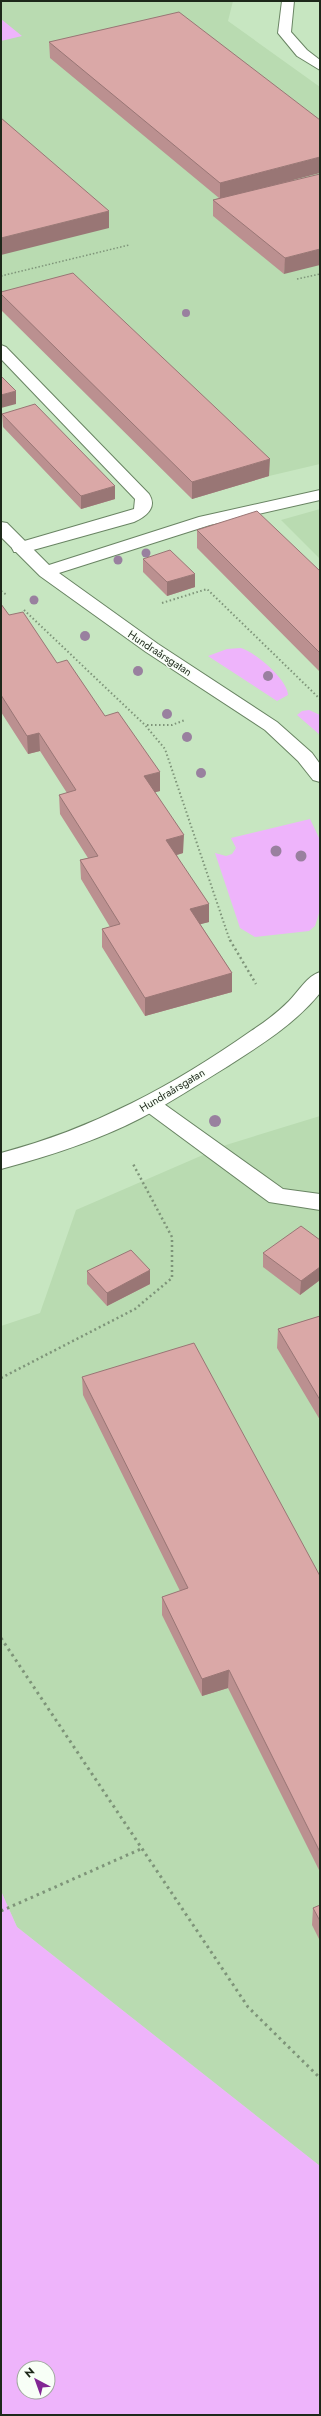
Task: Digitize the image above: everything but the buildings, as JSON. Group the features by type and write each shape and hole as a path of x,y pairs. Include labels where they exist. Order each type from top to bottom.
{"street":[{"path":"288,1 284,33 302,53 320,66"},
{"path":"1,350 143,498 142,512 128,518 20,548"},
{"path":"46,572 204,521 320,495"},
{"name":"Hundraårsgatan","path":"1,527 20,548 46,572 152,648 271,726 306,757 320,776"},
{"name":"Hundraårsgatan","path":"1,1161 46,1150 111,1123 150,1104 267,1032 306,998 320,979"},
{"path":"150,1104 277,1196 320,1202"}],"path":[{"path":"1,276 129,245"},
{"path":"297,279 320,274"},
{"path":"110,619 207,589 320,699"},
{"path":"1,591 13,601"},
{"path":"19,606 54,636 106,691 153,731 165,749 231,943 279,1021"},
{"path":"1,1378 134,1309 172,1278 172,1237 111,1123"},
{"path":"1,1638 248,2008 320,2078"},
{"path":"1,1912 141,1849"}],"shaded area":[{"path":"1,1 233,1 228,21 320,87 320,464 269,476 73,290 1,309"},
{"path":"1,19 22,36 1,41"},
{"path":"320,509 320,559 281,520"},
{"path":"241,648 254,655 270,667 283,682 287,689 288,695 277,701 208,656 227,649"},
{"path":"309,710 320,715 320,735 297,715 302,711"},
{"path":"310,819 320,840 320,910 315,926 309,931 255,937 240,928 215,853 226,856 232,854 236,848 231,838"},
{"path":"320,1116 320,2166 17,1927 1,1891 1,1326 40,1313 76,1210 226,1145"},
{"path":"1,1891 17,1927 320,2166 320,2415 1,2415"}]}
